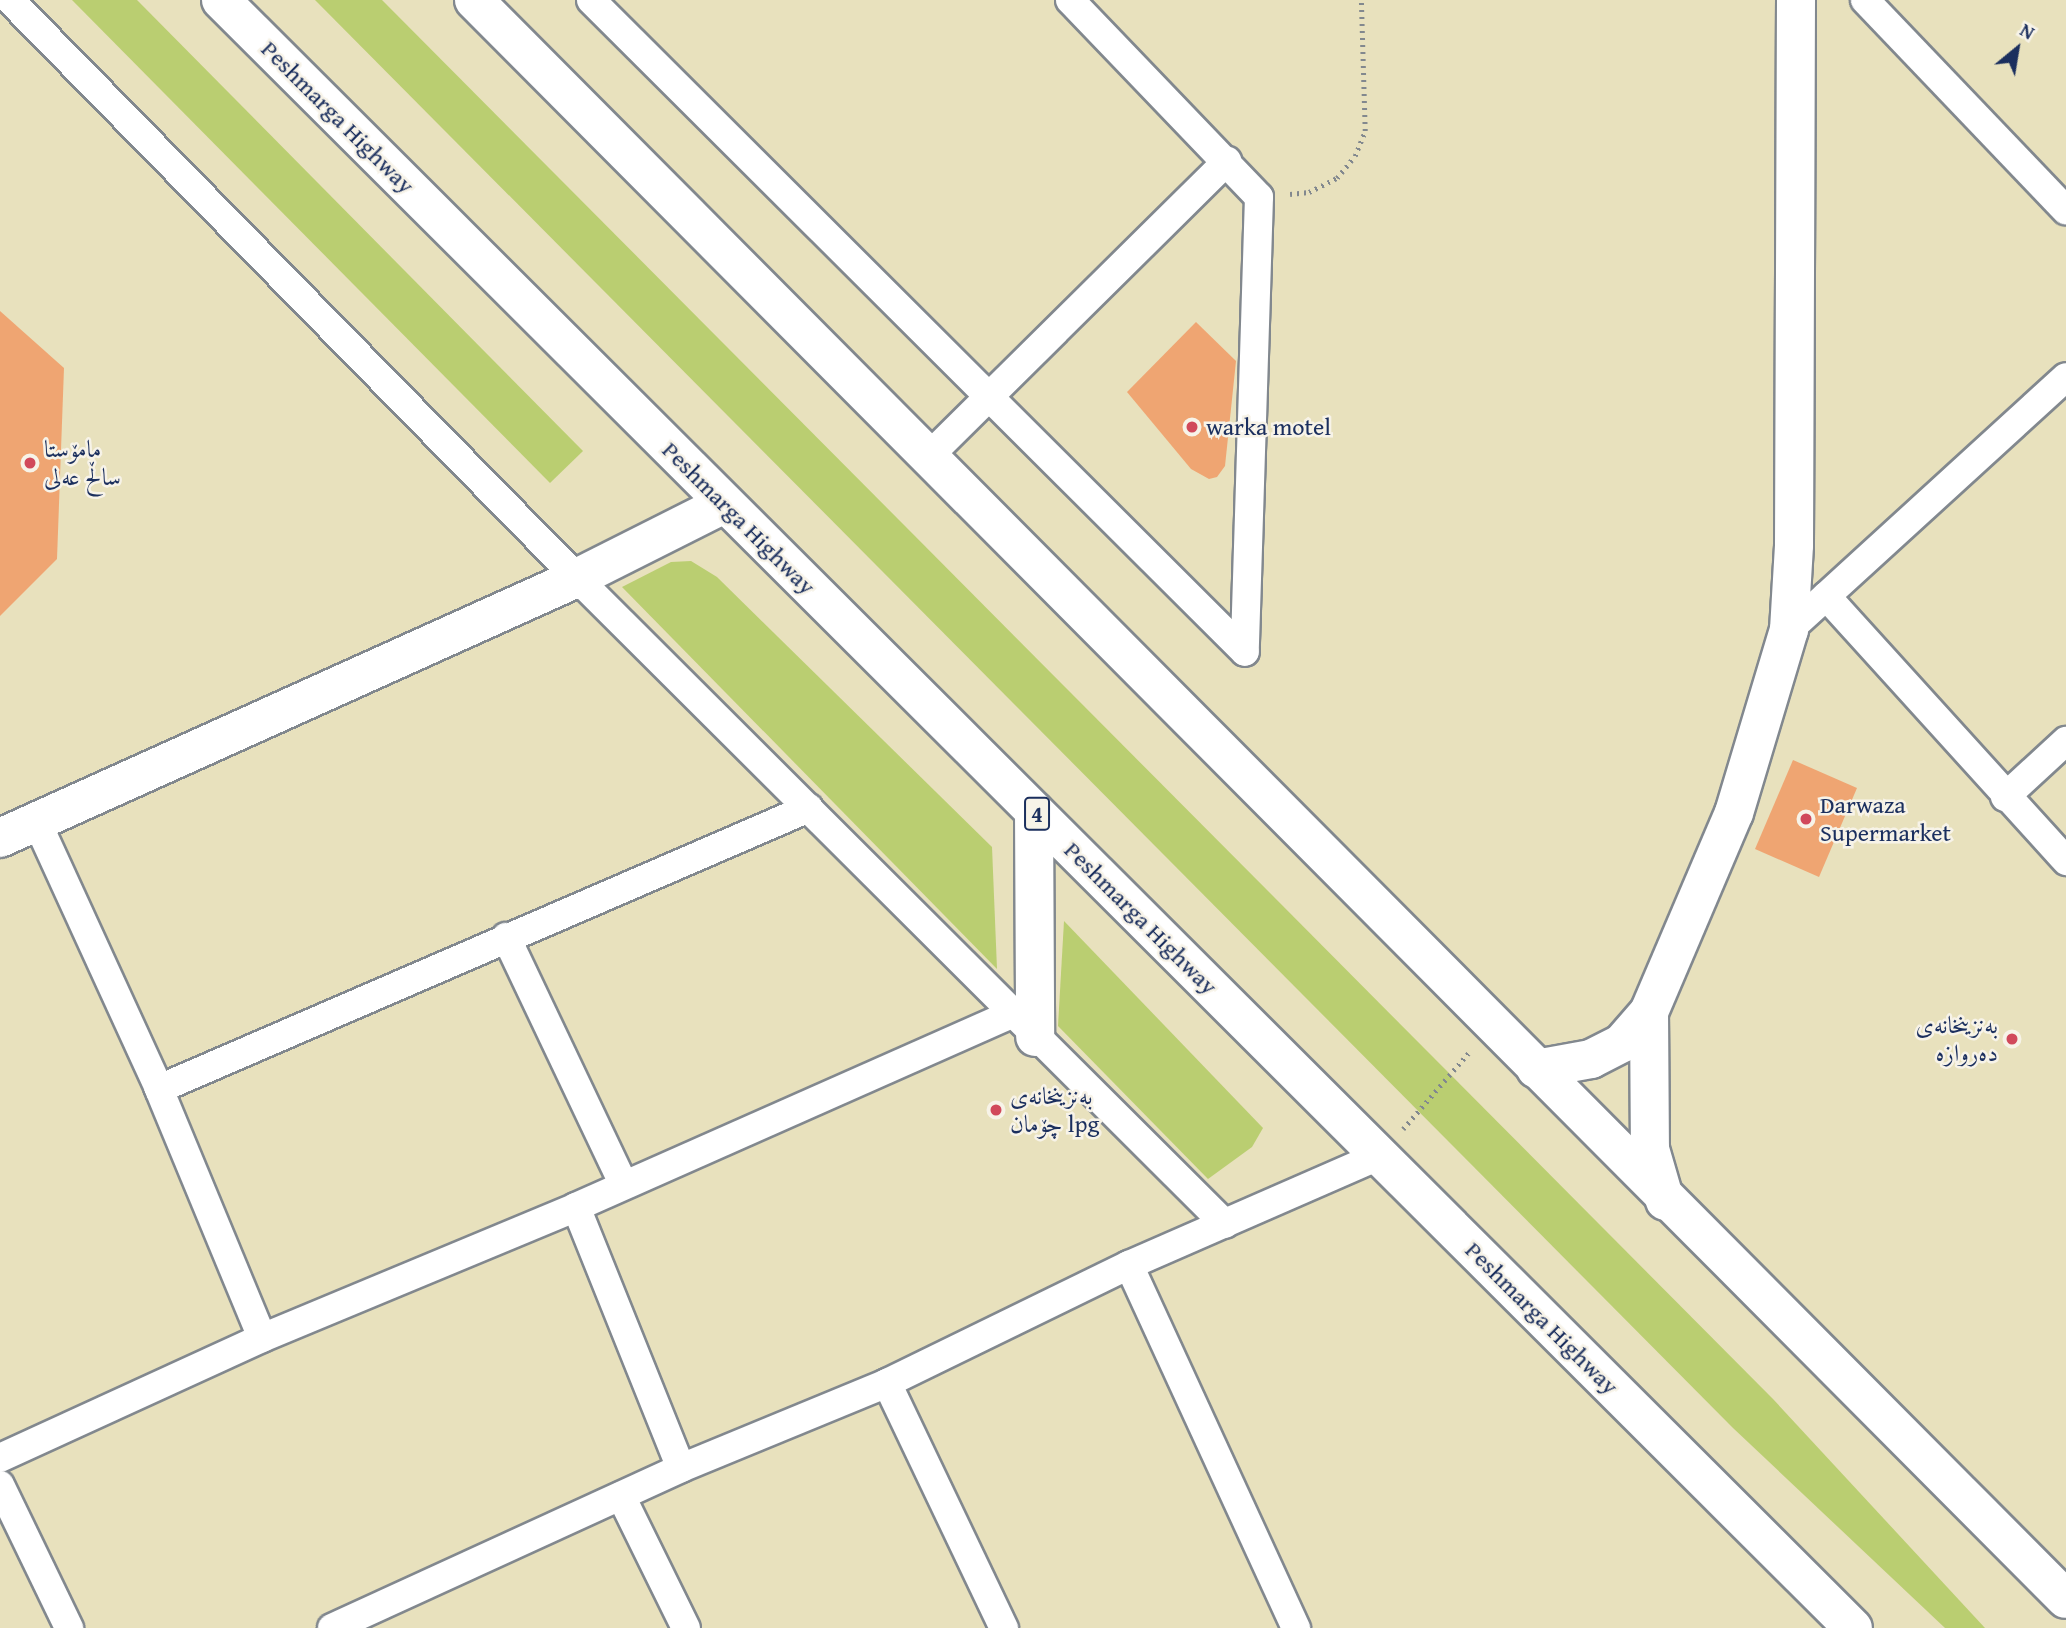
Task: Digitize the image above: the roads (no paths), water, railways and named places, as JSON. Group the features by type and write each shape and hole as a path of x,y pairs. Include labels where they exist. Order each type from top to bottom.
{"main road":[{"name":"Peshmarga Highway","path":"221,0 1853,1628"},
{"path":"474,0 1665,1200 2066,1599"},
{"path":"1536,1069 1591,1059 1622,1043 1649,1012 1734,813 1789,629 1794,545 1796,0"},
{"path":"0,838 577,578 724,503"},
{"path":"1023,1026 1034,811"},
{"path":"1649,1012 1650,1149 1665,1200"}],"street":[{"path":"10,0 577,578 809,808 1023,1026 1225,1224"},
{"path":"591,0 1245,652 1259,197 1070,0"},
{"path":"1865,0 2066,210"},
{"path":"928,457 1227,161"},
{"path":"1789,629 2066,377"},
{"path":"1826,596 2005,797 2066,861"},
{"path":"2005,797 2066,741"},
{"path":"159,1089 809,808"},
{"path":"37,822 159,1089 262,1338"},
{"path":"506,937 623,1183"},
{"path":"0,1458 262,1338 576,1207 623,1183 1023,1026"},
{"path":"332,1628 385,1617 681,1468 887,1383 1129,1265 1379,1156"},
{"path":"576,1207 681,1468"},
{"path":"1129,1265 1296,1628"},
{"path":"887,1383 1004,1628"},
{"path":"0,1485 69,1628"},
{"path":"621,1496 686,1628"}],"place":[{"name":"warka motel","path":"1192,427"},
{"name":"مامۆستا ساڵح عەلی","path":"30,463"},
{"name":"Darwaza Supermarket","path":"1806,819"},
{"name":"بەنزینخانەی دەروازە","path":"2012,1039"},
{"name":"بەنزینخانەی چۆمان lpg","path":"996,1110"}]}
